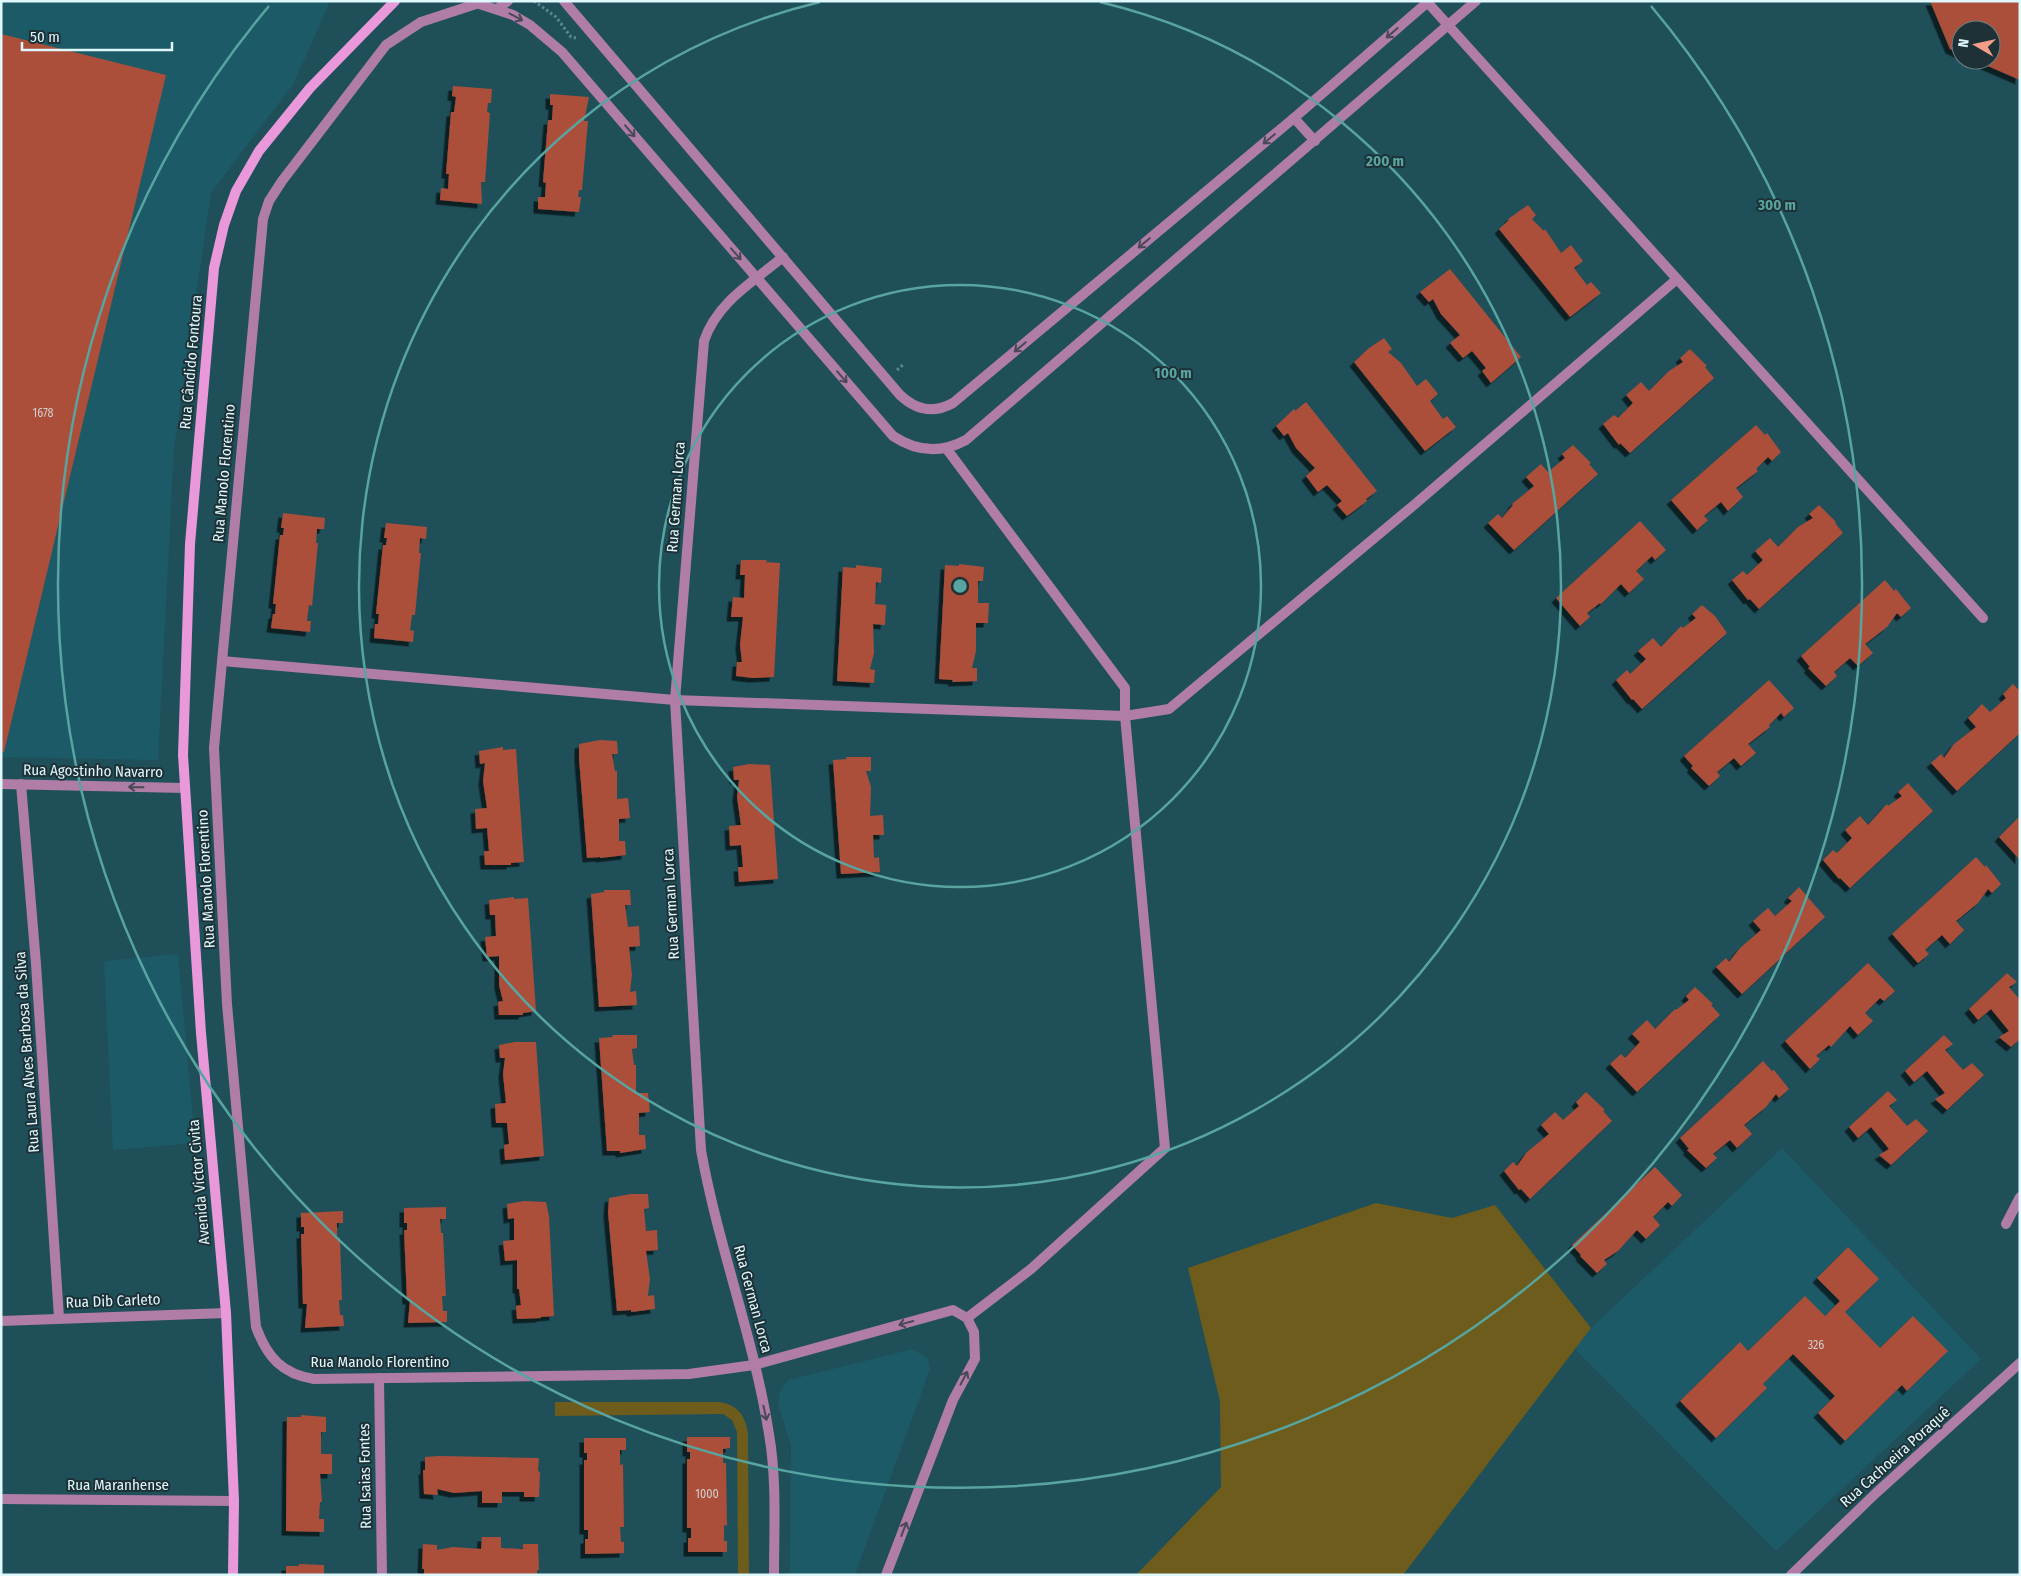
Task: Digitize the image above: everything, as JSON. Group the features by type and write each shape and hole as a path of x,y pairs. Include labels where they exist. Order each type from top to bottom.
{"main road":[{"name":"Rua Cândido Fontoura","path":"184,788 190,544 214,268 224,225 236,191 260,151 310,88 396,1"},
{"name":"Avenida Victor Civita","path":"184,788 201,1033 226,1313 234,1501 234,1575"}],"street":[{"path":"497,9 508,1"},
{"path":"564,1 908,402 929,410 945,407 1294,118 1428,2 1983,618"},
{"path":"473,3 497,9 530,25 562,52 893,436 913,447 935,450 966,440 1476,1"},
{"name":"Rua Manolo Florentino","path":"473,3 421,22 386,45 269,201 263,219 214,748 228,1004 256,1327 266,1350 274,1359 296,1376 314,1379 689,1374 754,1365 952,1310 967,1318"},
{"path":"1294,118 1315,141"},
{"name":"Rua German Lorca","path":"774,1575 772,1456 754,1365 707,1183 701,1150 675,700 702,351 708,330 720,310 729,300 783,257"},
{"path":"222,661 675,700 1126,716 1169,709 1414,505 1677,279"},
{"path":"886,1575 953,1400 974,1358 974,1332 967,1318 1031,1269 1165,1148 1125,688 946,448"},
{"name":"Rua Agostinho Navarro","path":"1,784 184,788"},
{"name":"Rua Laura Alves Barbosa da Silva","path":"21,784 36,964 59,1318"},
{"path":"2006,1224 2020,1197"},
{"name":"Rua Dib Carleto","path":"1,1321 226,1313"},
{"name":"Rua Cachoeira Poraquê","path":"1791,1575 1876,1493 2020,1363"},
{"name":"Rua Isaias Fontes","path":"379,1378 382,1575"},
{"name":"Rua Maranhense","path":"1,1500 234,1501"}],"path":[{"path":"534,1 556,17 571,36"}],"shaded area":[{"path":"1,1 330,1 294,83 211,193 174,447 158,760 1,757"},
{"path":"178,954 195,1143 113,1150 104,961"},
{"path":"1782,1148 1981,1359 1776,1551 1575,1349 1591,1328"},
{"path":"1376,1203 1452,1218 1495,1205 1591,1328 1403,1575 1136,1575 1221,1487 1220,1401 1188,1268"},
{"path":"913,1349 928,1359 930,1369 855,1575 790,1575 791,1446 778,1403 780,1392 788,1380"},
{"path":"555,1402 716,1402 734,1407 745,1420 748,1433 749,1575 738,1575 737,1432 732,1420 723,1414 555,1416"}],"building":[{"path":"1930,1 2020,1 2020,80 1997,70 2001,70 2001,20 1951,20 1950,49"},
{"path":"1,34 166,75 4,752 1,751"},
{"path":"453,86 492,89 491,103 488,103 487,112 490,113 485,182 481,182 482,204 440,200 441,188 448,189 449,174 446,174 451,112 454,112 456,97 452,96"},
{"path":"550,94 589,97 584,121 588,121 582,190 579,190 578,197 581,197 579,212 538,209 538,197 545,197 546,183 543,182 548,120 552,120 553,105 550,105"},
{"path":"1528,205 1536,215 1532,219 1544,231 1545,229 1561,253 1571,245 1583,261 1574,268 1587,285 1591,282 1601,293 1570,317 1499,229 1508,219"},
{"path":"1450,269 1521,357 1491,383 1482,371 1486,368 1472,351 1463,358 1450,343 1460,335 1441,314 1433,299 1429,302 1420,292"},
{"path":"1384,338 1392,349 1388,352 1401,363 1417,386 1426,379 1438,394 1430,401 1443,419 1447,416 1456,427 1425,451 1354,362 1369,348"},
{"path":"1690,349 1707,366 1705,367 1714,378 1630,453 1620,443 1619,445 1603,424 1614,415 1618,418 1633,403 1626,395 1641,382 1649,391 1669,371 1683,362 1680,358"},
{"path":"1306,402 1377,491 1347,516 1337,505 1342,501 1327,485 1318,492 1306,476 1315,468 1296,448 1288,433 1284,436 1276,426 1294,409 1295,411"},
{"path":"1756,425 1765,435 1767,433 1781,452 1772,461 1768,457 1756,469 1758,471 1736,488 1743,497 1728,511 1721,502 1704,516 1708,520 1697,530 1671,500"},
{"path":"1573,445 1591,463 1589,464 1598,474 1514,550 1488,523 1498,514 1502,518 1512,504 1534,486 1526,477 1541,464 1548,472 1565,458 1562,454"},
{"path":"1819,505 1836,522 1843,533 1759,609 1750,599 1748,600 1732,580 1743,571 1747,575 1763,560 1755,551 1770,538 1778,547 1798,527 1813,518 1809,514"},
{"path":"283,513 325,518 324,529 317,529 316,543 318,543 312,606 309,605 307,621 311,621 310,632 271,628 276,604 273,604 280,535 283,535 284,528 281,528"},
{"path":"1640,521 1666,550 1655,560 1652,556 1636,571 1644,579 1629,593 1621,584 1601,604 1587,613 1590,617 1580,626 1556,598"},
{"path":"386,523 427,527 426,539 420,538 419,553 421,553 415,615 412,615 410,630 414,631 413,642 374,638 375,624 378,624 379,614 376,614 383,545 386,545 387,538 384,538"},
{"path":"741,560 767,560 766,562 780,563 774,677 753,678 736,676 737,662 742,662 740,645 743,617 731,617 733,597 744,598 745,575 740,575"},
{"path":"959,564 984,567 983,581 978,581 978,603 989,603 988,623 976,623 976,651 972,668 977,668 977,681 952,682 953,680 939,679 945,565 959,566"},
{"path":"856,565 882,568 881,583 876,582 875,604 886,605 885,625 873,624 874,653 870,669 875,670 874,683 837,681 843,567 856,568"},
{"path":"1885,580 1894,591 1896,589 1911,608 1901,617 1897,613 1887,627 1865,644 1873,653 1858,666 1850,658 1834,672 1837,676 1826,686 1808,668 1810,667 1801,656"},
{"path":"1702,605 1715,616 1727,633 1642,709 1616,680 1627,670 1630,674 1646,659 1638,651 1653,638 1661,647 1681,626 1683,628 1696,618 1692,614"},
{"path":"1769,680 1794,708 1784,717 1781,713 1769,725 1770,727 1748,744 1756,753 1741,766 1734,758 1717,772 1720,776 1709,786 1691,768 1693,766 1684,756"},
{"path":"2013,684 2020,691 2020,733 1957,791 1931,763 1941,754 1944,758 1954,744 1976,727 1968,718 1982,704 1990,712 2006,698 2003,694"},
{"path":"600,740 617,741 618,754 612,754 615,771 617,771 617,799 628,798 630,818 619,819 619,841 625,841 626,855 587,858 579,744"},
{"path":"503,747 503,750 516,749 524,862 511,863 511,865 485,865 484,851 489,851 487,828 476,829 475,809 487,808 483,781 485,763 480,764 479,751"},
{"path":"846,757 871,757 871,771 866,771 871,787 870,816 883,815 884,835 873,835 874,858 879,857 880,872 841,874 833,760 847,759"},
{"path":"749,764 770,765 778,879 739,882 738,867 743,867 741,845 730,846 729,826 741,825 737,797 739,780 734,780 733,767"},
{"path":"1908,783 1933,811 1850,888 1839,879 1823,860 1833,850 1837,853 1852,838 1845,830 1860,816 1868,825 1887,804 1888,806 1902,796 1898,792"},
{"path":"2020,816 2020,860 1999,837"},
{"path":"1976,857 1985,867 1986,865 2001,884 1992,893 1988,889 1978,903 1956,921 1964,930 1950,944 1942,935 1925,950 1929,954 1918,963 1892,934"},
{"path":"1799,887 1825,917 1742,994 1716,967 1726,958 1729,962 1740,948 1761,930 1753,921 1768,908 1775,916 1792,901 1788,898"},
{"path":"604,890 630,890 631,905 625,905 628,927 639,926 640,946 629,947 632,975 630,992 636,991 637,1005 599,1007 591,894 604,892"},
{"path":"514,897 514,899 528,898 536,1011 523,1013 523,1015 499,1015 498,1002 503,1001 499,985 499,956 487,957 485,937 496,936 495,915 490,915 489,900"},
{"path":"1868,963 1895,991 1884,1001 1880,998 1865,1013 1873,1021 1858,1035 1850,1026 1831,1047 1829,1045 1816,1056 1820,1059 1810,1069 1785,1041"},
{"path":"2007,973 2017,982 2009,987 2020,1000 2020,1039 2011,1047 1999,1037 2009,1031 1991,1009 1978,1020 1969,1009"},
{"path":"1695,987 1713,1004 1711,1005 1720,1015 1637,1092 1610,1064 1621,1054 1625,1058 1640,1042 1632,1034 1647,1020 1655,1029 1675,1009 1689,1000 1686,996"},
{"path":"612,1035 637,1035 637,1048 632,1049 634,1065 636,1065 636,1093 648,1093 650,1112 639,1113 639,1135 645,1135 646,1149 620,1153 620,1151 607,1151 599,1038 613,1037"},
{"path":"1944,1035 1953,1044 1945,1050 1963,1070 1972,1063 1984,1075 1947,1110 1935,1099 1945,1093 1927,1071 1914,1082 1905,1071"},
{"path":"515,1042 536,1042 544,1156 505,1160 504,1145 509,1144 507,1123 496,1123 495,1104 506,1103 503,1074 505,1058 500,1058 499,1045"},
{"path":"1763,1061 1772,1071 1774,1070 1789,1089 1779,1098 1776,1094 1766,1107 1744,1125 1752,1134 1737,1148 1730,1140 1713,1154 1717,1158 1706,1168 1687,1150 1689,1149 1680,1138"},
{"path":"1888,1091 1897,1100 1889,1106 1907,1126 1916,1119 1928,1131 1891,1165 1879,1155 1889,1149 1871,1127 1858,1138 1849,1127"},
{"path":"1586,1092 1605,1110 1603,1111 1612,1121 1530,1199 1521,1189 1519,1190 1504,1171 1513,1162 1517,1166 1527,1152 1549,1134 1541,1125 1555,1112 1563,1120 1579,1106 1576,1102"},
{"path":"1655,1167 1682,1195 1672,1206 1668,1202 1653,1217 1660,1225 1646,1239 1637,1230 1618,1251 1604,1260 1607,1264 1597,1273 1572,1245"},
{"path":"631,1194 648,1194 649,1208 644,1209 646,1231 657,1230 658,1250 646,1251 650,1279 648,1296 654,1295 655,1309 631,1312 631,1310 617,1311 608,1212 609,1198"},
{"path":"524,1201 546,1202 549,1216 554,1316 517,1319 516,1306 521,1305 519,1289 517,1289 517,1260 505,1261 503,1241 514,1240 514,1218 508,1219 507,1204"},
{"path":"446,1207 446,1219 440,1219 441,1233 443,1233 446,1296 442,1296 443,1311 447,1311 447,1322 408,1323 410,1300 407,1300 404,1230 407,1230 407,1223 404,1223 404,1208"},
{"path":"343,1211 343,1223 337,1223 337,1238 340,1238 342,1300 339,1300 340,1315 343,1315 344,1326 305,1328 307,1304 303,1304 301,1234 304,1234 304,1227 301,1227 301,1213"},
{"path":"1848,1247 1879,1279 1845,1312 1880,1348 1913,1316 1948,1351 1907,1391 1902,1385 1845,1441 1818,1413 1835,1396 1793,1354 1763,1384 1767,1388 1716,1438 1680,1401 1740,1342 1748,1351 1805,1296 1825,1316 1840,1301 1817,1278"},
{"path":"301,1415 326,1417 326,1432 321,1432 321,1454 332,1454 332,1474 320,1474 322,1502 320,1502 319,1519 324,1519 324,1532 286,1531 287,1417 301,1417"},
{"path":"687,1437 730,1437 730,1448 723,1449 723,1463 726,1463 727,1526 724,1525 724,1541 727,1541 727,1552 688,1552 688,1538 691,1538 691,1528 687,1528 687,1459 690,1459 690,1452 687,1452"},
{"path":"584,1438 626,1438 626,1450 620,1450 620,1465 623,1464 624,1527 620,1527 621,1542 624,1542 624,1553 585,1554 585,1539 588,1539 588,1530 584,1530 584,1460 587,1460 587,1453 584,1453"},
{"path":"425,1457 539,1458 539,1497 524,1497 524,1492 502,1492 502,1503 482,1503 482,1491 454,1493 437,1489 438,1495 424,1494 423,1470 425,1470"},
{"path":"482,1537 501,1537 501,1548 523,1549 523,1544 538,1544 539,1570 537,1570 537,1575 424,1575 424,1569 422,1569 423,1544 437,1545 437,1550 453,1547 481,1549"},
{"path":"299,1564 324,1565 324,1575 286,1575 286,1566 299,1566"}]}
